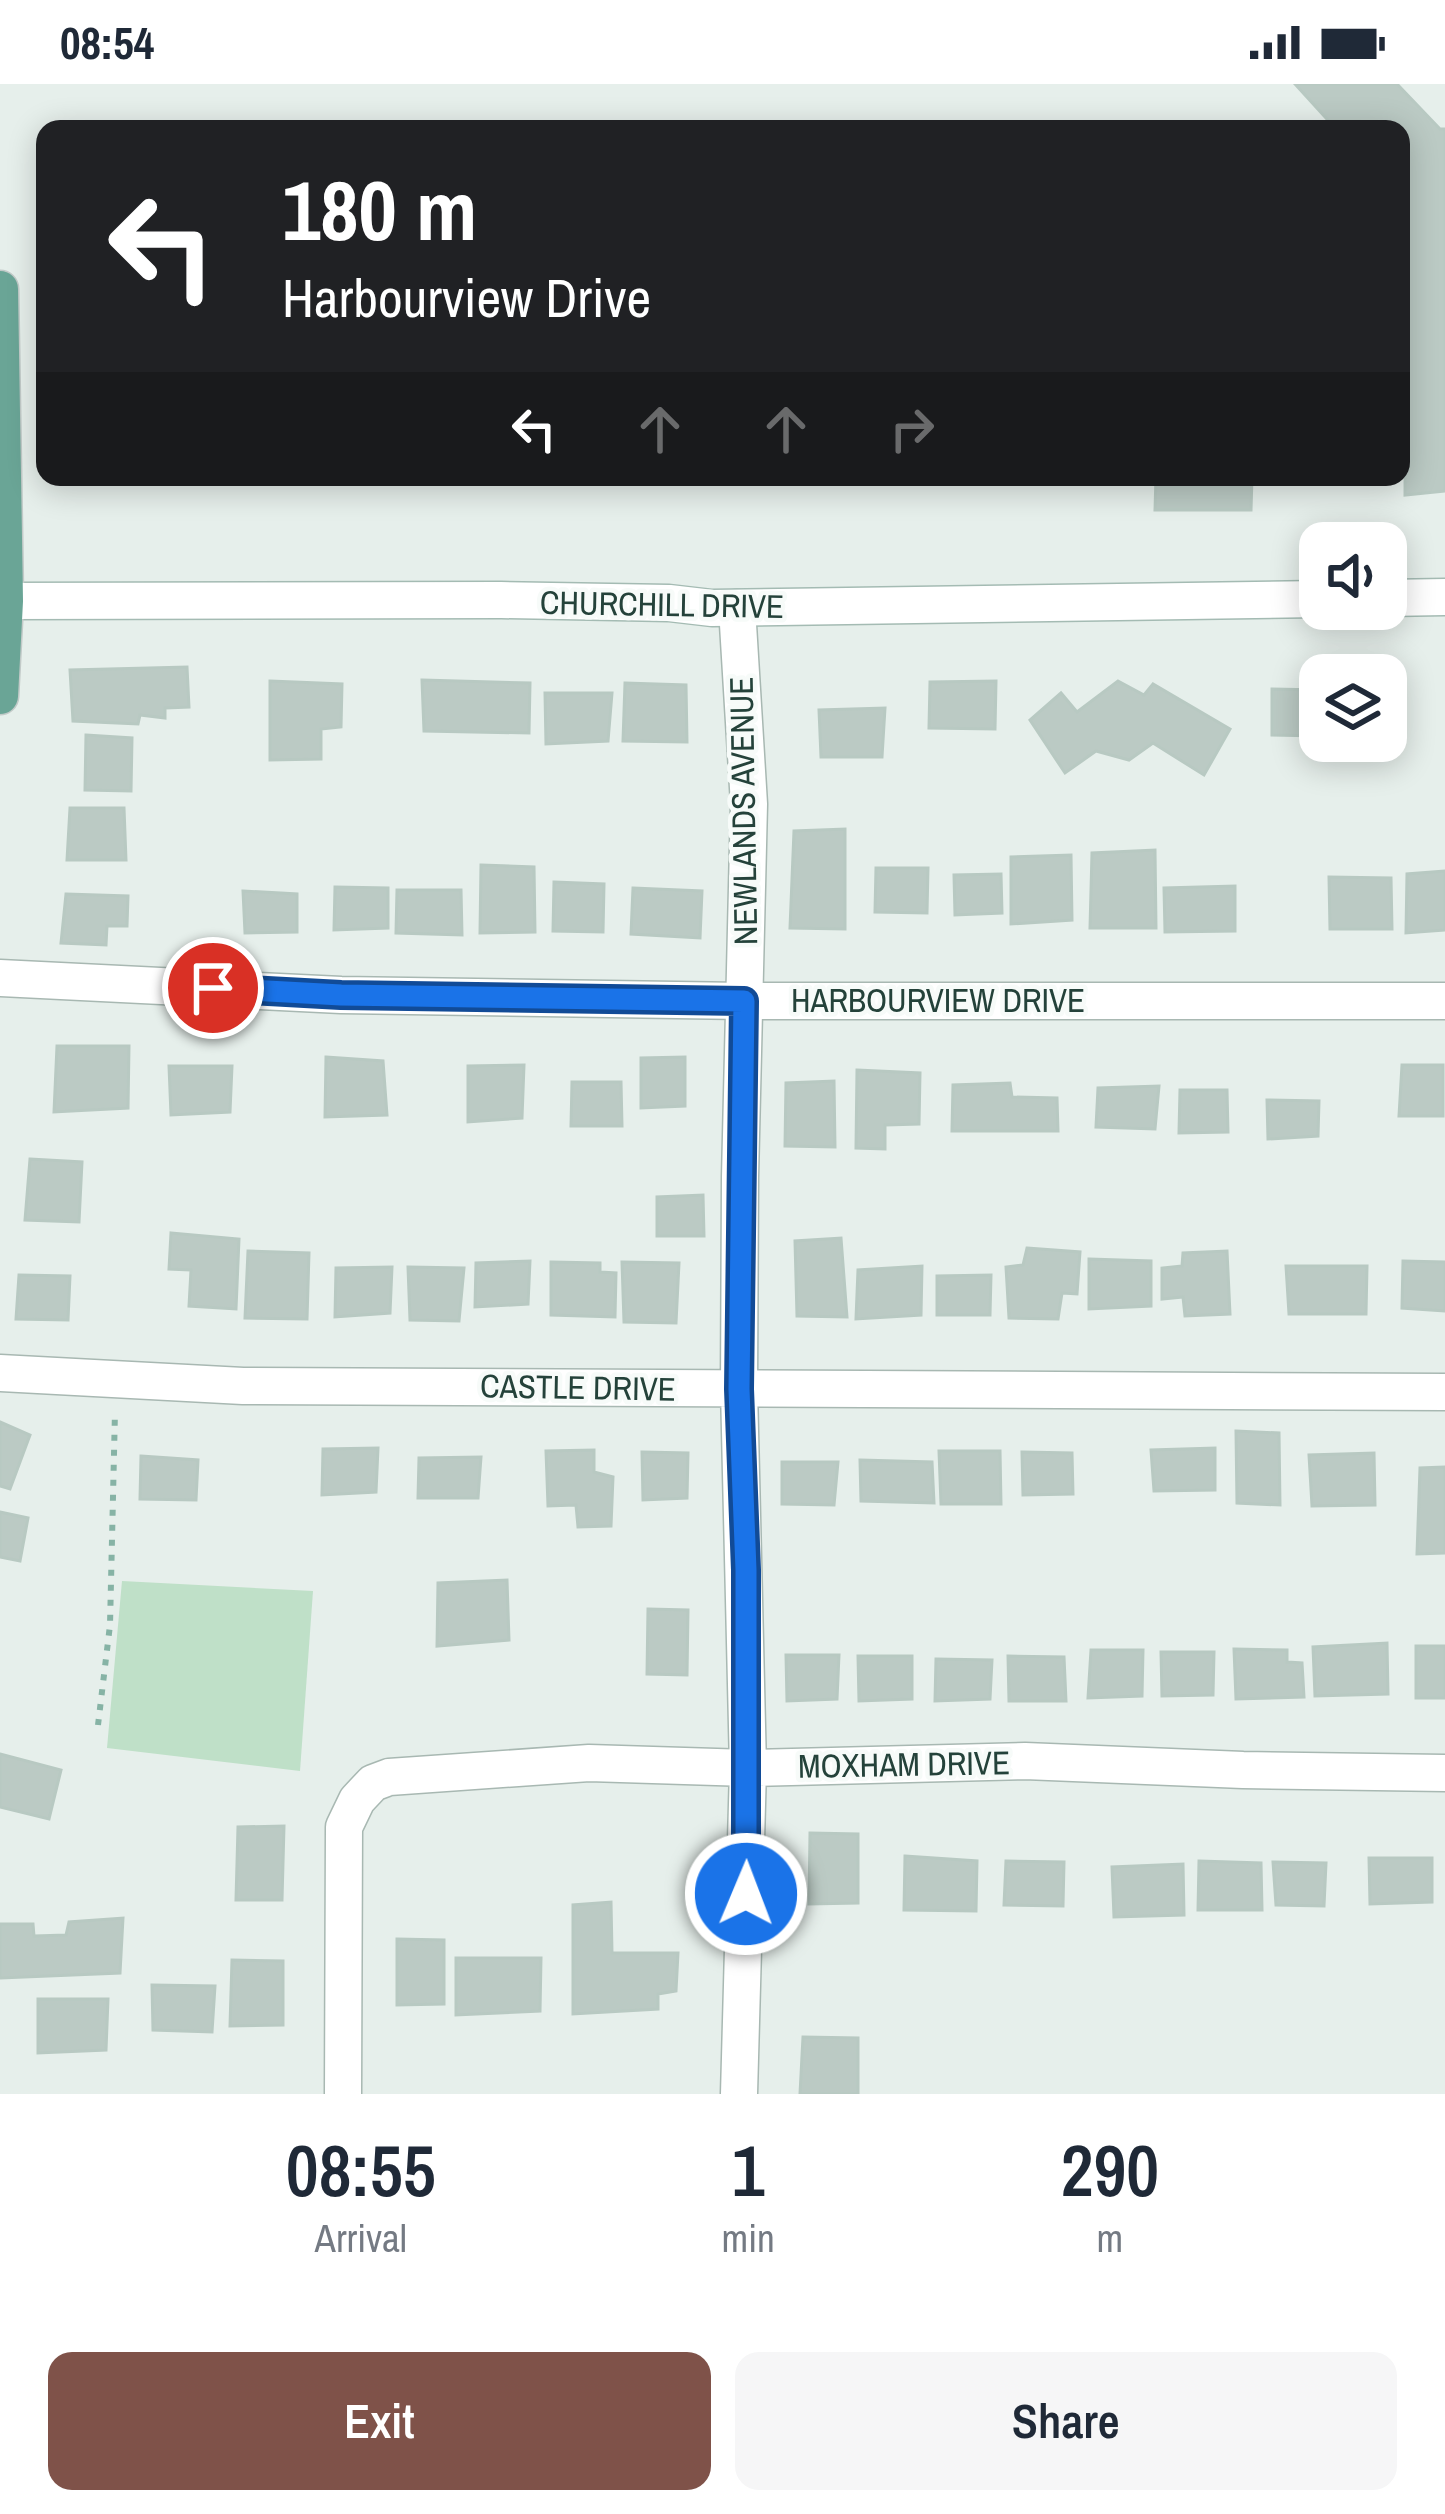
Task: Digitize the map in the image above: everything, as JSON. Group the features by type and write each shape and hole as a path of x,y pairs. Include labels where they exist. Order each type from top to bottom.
{"main road":[{"path":"0,290 0,696"}],"street":[{"path":"1407,598 1445,597"},
{"name":"CHURCHILL DRIVE","path":"2,601 543,601 737,608 1299,599"},
{"name":"NEWLANDS AVENUE","path":"737,608 749,804 739,1389 748,1768 739,2094"},
{"name":"HARBOURVIEW DRIVE","path":"0,978 341,995 744,1001 1445,1001"},
{"name":"CASTLE DRIVE","path":"0,1373 243,1386 1445,1392"},
{"name":"MOXHAM DRIVE","path":"343,2094 343,1841 348,1812 367,1790 389,1777 590,1763 748,1768 1025,1761 1445,1772"}],"path":[{"path":"98,1725 110,1625 114,1377"}],"green space":[{"path":"122,1581 313,1591 300,1771 107,1748"}],"building":[{"path":"1295,84 1397,84 1445,129 1445,491 1405,495 1405,486 1410,486 1410,120 1328,120"},
{"path":"1156,486 1252,486 1251,510 1155,510"},
{"path":"187,667 189,707 165,708 165,718 140,715 138,724 73,721 70,670"},
{"path":"422,680 530,683 529,733 424,731"},
{"path":"270,681 342,684 341,727 321,729 321,759 270,760"},
{"path":"996,681 995,729 929,728 930,682"},
{"path":"1118,681 1144,695 1153,684 1230,729 1204,775 1153,743 1129,760 1096,751 1065,773 1030,720 1061,693 1077,712"},
{"path":"625,683 686,685 687,742 623,741"},
{"path":"1272,689 1299,690 1299,736 1272,735"},
{"path":"545,693 612,693 608,741 546,744"},
{"path":"885,708 882,757 821,757 819,710"},
{"path":"86,735 132,738 131,791 85,790"},
{"path":"70,808 124,808 126,860 67,860"},
{"path":"845,829 845,929 790,928 794,831"},
{"path":"1155,850 1156,928 1090,928 1092,853"},
{"path":"1071,855 1072,920 1011,924 1011,857"},
{"path":"481,865 534,867 535,932 480,933"},
{"path":"876,868 928,868 927,913 875,912"},
{"path":"1445,871 1445,930 1406,933 1407,874"},
{"path":"1001,874 1002,913 955,915 954,875"},
{"path":"1329,877 1391,878 1392,929 1330,929"},
{"path":"554,882 604,884 603,932 553,931"},
{"path":"1235,886 1235,931 1165,932 1164,888"},
{"path":"335,887 388,888 388,928 334,930"},
{"path":"633,888 702,891 700,938 631,934"},
{"path":"397,890 461,890 462,935 396,933"},
{"path":"243,891 297,894 297,932 245,933"},
{"path":"66,894 128,896 127,926 107,926 106,945 61,943"},
{"path":"57,1046 129,1046 128,1108 54,1112"},
{"path":"326,1057 383,1061 387,1115 325,1117"},
{"path":"685,1057 685,1106 641,1108 641,1058"},
{"path":"524,1065 522,1118 468,1122 468,1066"},
{"path":"1402,1065 1443,1065 1443,1116 1399,1116"},
{"path":"169,1066 232,1066 230,1112 171,1115"},
{"path":"857,1070 920,1073 919,1124 885,1125 885,1149 856,1148"},
{"path":"834,1081 835,1147 785,1146 786,1083"},
{"path":"572,1082 621,1082 622,1126 571,1126"},
{"path":"1010,1083 1012,1097 1057,1098 1058,1131 952,1131 953,1085"},
{"path":"1159,1086 1155,1129 1096,1127 1098,1088"},
{"path":"1180,1090 1227,1090 1228,1132 1179,1133"},
{"path":"1267,1100 1319,1101 1318,1136 1268,1139"},
{"path":"30,1159 82,1162 79,1222 25,1220"},
{"path":"703,1195 704,1236 657,1236 657,1197"},
{"path":"171,1233 239,1239 236,1309 189,1306 191,1270 169,1269"},
{"path":"841,1238 847,1317 797,1316 795,1241"},
{"path":"1027,1248 1080,1252 1077,1294 1062,1293 1058,1319 1009,1318 1006,1267 1023,1265"},
{"path":"248,1251 309,1253 307,1319 245,1318"},
{"path":"1227,1251 1230,1314 1185,1316 1183,1297 1162,1299 1162,1268 1182,1266 1183,1253"},
{"path":"1089,1259 1151,1261 1151,1306 1089,1309"},
{"path":"530,1261 528,1304 475,1307 476,1263"},
{"path":"1403,1261 1445,1262 1445,1311 1402,1308"},
{"path":"551,1262 600,1263 600,1272 616,1273 615,1317 551,1315"},
{"path":"622,1262 679,1263 676,1323 624,1322"},
{"path":"922,1266 921,1315 856,1319 858,1270"},
{"path":"1286,1266 1367,1266 1366,1314 1289,1314"},
{"path":"392,1267 390,1313 335,1317 336,1268"},
{"path":"408,1267 464,1268 459,1321 410,1320"},
{"path":"19,1275 70,1276 68,1320 16,1319"},
{"path":"991,1275 990,1315 937,1315 937,1276"},
{"path":"0,1422 30,1435 10,1489 0,1486"},
{"path":"1236,1431 1279,1433 1280,1505 1237,1503"},
{"path":"378,1448 376,1492 322,1495 323,1449"},
{"path":"1215,1448 1215,1490 1154,1491 1151,1450"},
{"path":"594,1450 594,1472 613,1477 611,1526 578,1527 576,1505 548,1506 546,1451"},
{"path":"939,1451 1000,1451 1001,1504 941,1504"},
{"path":"642,1452 688,1453 687,1498 643,1500"},
{"path":"1022,1452 1072,1453 1073,1494 1023,1495"},
{"path":"1374,1453 1375,1505 1312,1506 1309,1455"},
{"path":"141,1456 198,1460 196,1500 140,1499"},
{"path":"481,1457 478,1498 418,1498 419,1458"},
{"path":"860,1460 932,1462 934,1503 861,1501"},
{"path":"782,1462 838,1462 834,1505 782,1504"},
{"path":"1445,1467 1445,1553 1417,1554 1420,1468"},
{"path":"0,1512 28,1518 20,1561 0,1557"},
{"path":"507,1580 509,1640 437,1646 438,1583"},
{"path":"648,1609 688,1610 687,1675 647,1674"},
{"path":"1387,1643 1388,1694 1315,1696 1313,1647"},
{"path":"1416,1646 1445,1646 1445,1698 1416,1698"},
{"path":"1234,1649 1287,1650 1287,1662 1302,1663 1304,1697 1236,1699"},
{"path":"1091,1650 1143,1650 1142,1696 1088,1698"},
{"path":"1161,1652 1214,1652 1213,1695 1162,1696"},
{"path":"786,1655 839,1655 837,1699 787,1701"},
{"path":"858,1656 912,1656 912,1699 859,1701"},
{"path":"1008,1656 1064,1657 1066,1701 1009,1701"},
{"path":"936,1659 992,1660 990,1699 935,1701"},
{"path":"0,1754 61,1770 49,1819 0,1807"},
{"path":"284,1826 282,1900 236,1900 238,1827"},
{"path":"810,1833 858,1834 858,1903 809,1904"},
{"path":"905,1856 977,1861 976,1911 904,1910"},
{"path":"1369,1858 1432,1858 1432,1902 1370,1904"},
{"path":"1006,1861 1064,1862 1063,1906 1004,1905"},
{"path":"1199,1861 1261,1863 1262,1910 1198,1910"},
{"path":"1273,1862 1326,1863 1324,1906 1276,1905"},
{"path":"1183,1864 1184,1915 1114,1917 1112,1867"},
{"path":"611,1902 612,1953 678,1953 676,1991 658,1994 658,2009 573,2014 573,1905"},
{"path":"123,1918 120,1973 0,1978 0,1924 33,1924 34,1936 66,1935 69,1922"},
{"path":"397,1939 444,1940 444,2004 397,2005"},
{"path":"456,1958 541,1958 540,2011 456,2015"},
{"path":"232,1960 283,1961 283,2025 230,2026"},
{"path":"152,1985 215,1986 212,2032 153,2030"},
{"path":"38,1999 108,1999 106,2050 38,2053"},
{"path":"803,2037 858,2038 858,2094 800,2094"}],"route":[{"path":"213,988 341,995 744,1001 739,1389 746,1570 746,1894"}]}
